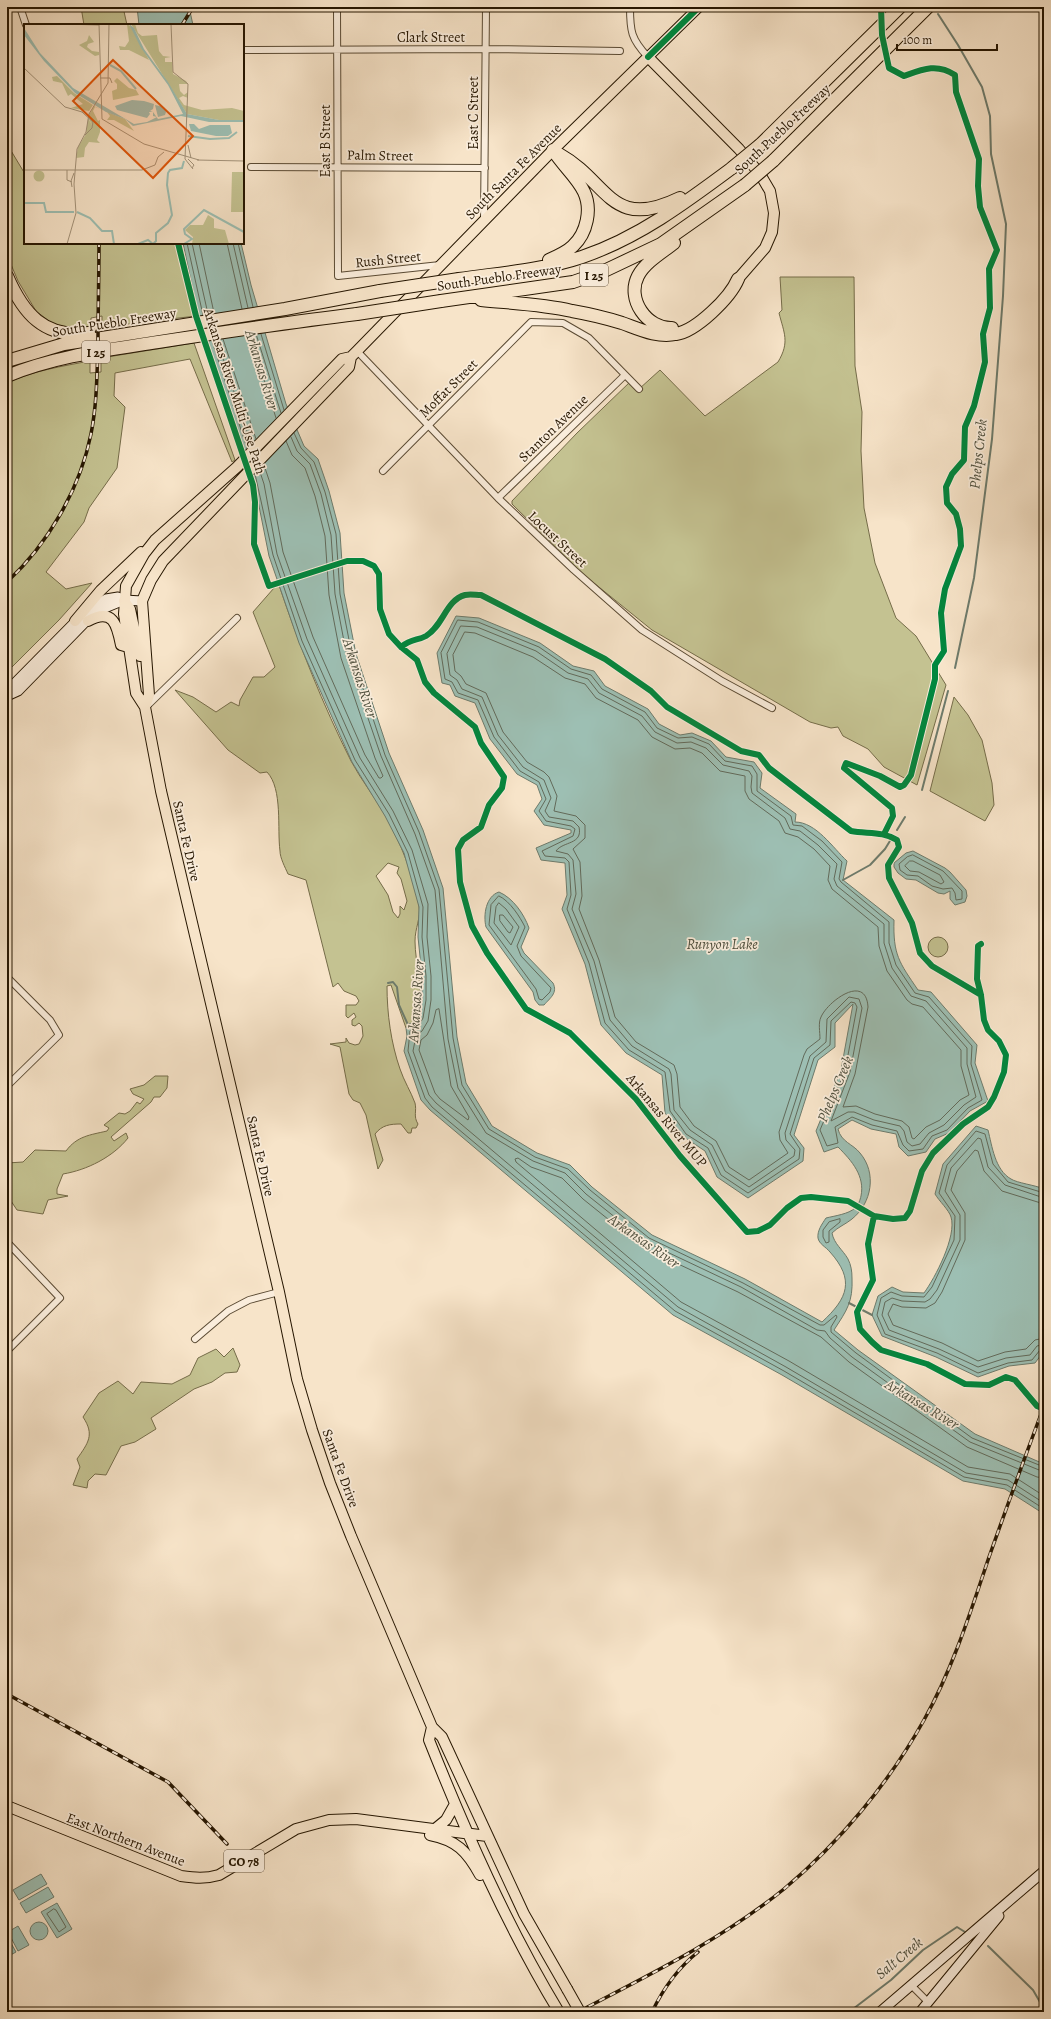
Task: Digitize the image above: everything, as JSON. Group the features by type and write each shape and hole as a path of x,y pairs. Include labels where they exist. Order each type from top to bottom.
{"highway":[{"name":"South Pueblo Freeway","path":"7,361 64,344 285,309 380,291 542,267 598,251 617,243 654,222 732,168 760,145 900,7"},
{"name":"South Pueblo Freeway","path":"7,376 66,358 289,322 357,314 573,282 602,272 661,244 745,185 773,161 928,7"},
{"path":"553,150 579,169 611,200 630,209 646,210 662,207 710,184"},
{"path":"479,276 550,260 574,246 582,234 587,222 588,209 584,192 576,179 561,164 553,150"},
{"path":"728,198 643,268 634,290 639,309 650,322 664,328 677,328 692,320 728,283 738,279"},
{"path":"7,276 24,309 35,320 57,331 81,334 143,326 155,330"},
{"path":"458,298 556,307 604,318 651,333 669,335 689,330 702,321 734,288 738,279"}],"main road":[{"name":"South Santa Fe Avenue","path":"142,601 151,580 163,561 349,367 354,354 484,219 699,7"},
{"path":"648,57 739,149 760,174 770,191 774,213 772,232 765,248 738,279"},
{"name":"South Santa Fe Avenue","path":"144,554 155,540 237,467 342,359 354,354"},
{"path":"7,696 12,686 75,621 106,586 155,540"},
{"name":"Santa Fe Drive","path":"144,554 126,586 124,600 128,647 136,693 145,707 161,792 279,1292 297,1379 330,1483 432,1727"},
{"path":"75,621 86,611 106,599 118,597 124,600 142,601"},
{"path":"7,696 18,691 88,621 95,612 124,600"},
{"path":"124,600 130,609 141,660 148,678"},
{"name":"Santa Fe Drive","path":"142,601 149,695 145,707"},
{"path":"88,621 98,616 104,616 114,621 118,628 121,645 128,647"},
{"path":"432,1727 429,1740 466,1833 512,1926 559,2012"},
{"path":"432,1727 442,1737 524,1914 580,2012"},
{"path":"435,1829 446,1820 454,1804"},
{"name":"East Northern Avenue","path":"7,1806 181,1876 195,1878 206,1878 225,1872 273,1841 296,1829 308,1824 329,1820 348,1819 487,1836"},
{"path":"391,1824 447,1838 461,1847 475,1866 505,1923 512,1926"},
{"path":"880,2012 1044,1871"},
{"path":"920,2012 1016,1895"}],"street":[{"path":"20,7 26,24"},
{"name":"East B Street","path":"337,7 336,166 338,276"},
{"name":"East C Street","path":"484,219 486,7"},
{"path":"630,7 632,35 636,45 648,57"},
{"name":"Clark Street","path":"244,50 485,49 620,51"},
{"name":"Palm Street","path":"252,167 336,166 485,168"},
{"name":"Rush Street","path":"338,276 440,265"},
{"name":"Moffat Street","path":"383,471 531,322 563,323 589,338 625,375"},
{"name":"Locust Street","path":"354,354 428,425 498,498 574,570 642,630 722,681 772,708"},
{"path":"625,375 639,389"},
{"name":"Stanton Avenue","path":"498,498 625,375"},
{"path":"145,707 184,672 237,618"},
{"path":"7,977 50,1020 59,1035 7,1086"},
{"path":"7,1242 60,1298 7,1351"},
{"path":"195,1339 228,1311 249,1300 279,1292"},
{"path":"911,1985 928,2002"}],"shaded area":[{"path":"81,7 123,7 127,24 84,24"},
{"path":"7,144 24,172 24,244 178,244 196,316 102,327 102,316 91,318 91,329 74,330 54,325 36,311 18,281 7,255"},
{"path":"780,277 854,277 855,366 862,412 861,451 864,508 875,563 896,618 916,636 946,685 917,785 884,767 868,749 843,736 838,727 831,728 810,722 652,630 584,575 512,504 512,501 577,433 631,381 639,389 660,370 705,416 778,362 782,355 785,343 779,313 782,310"},
{"path":"194,343 235,460 232,462 190,359 115,373 114,396 125,407 117,468 89,508 84,522 46,572 66,589 92,583 59,620 7,672 7,383 37,372 90,361 90,373 101,372 101,358"},
{"path":"279,585 312,674 351,761 391,826 406,859 419,906 415,941 420,984 420,1001 418,1010 420,1010 414,1027 410,1024 406,1028 391,985 387,986 389,1018 394,1049 402,1073 415,1103 418,1124 416,1128 412,1128 411,1133 408,1133 401,1124 393,1124 380,1129 375,1134 383,1160 378,1169 366,1115 360,1103 353,1100 349,1094 340,1047 330,1044 346,1042 346,1038 349,1043 355,1045 359,1044 363,1036 362,1026 359,1023 355,1026 352,1025 352,1020 356,1017 354,1013 348,1018 346,1016 346,1005 356,1005 359,1001 356,996 344,991 338,983 333,987 306,880 288,874 283,862 280,854 277,799 272,779 267,772 260,773 228,750 175,690 193,697 216,712 231,702 239,706 240,700 253,677 264,677 275,667 253,612 274,588","holes":["388,863 399,867 397,873 401,879 407,901 404,910 400,906 400,914 398,918 393,912 388,895 376,876"]},
{"path":"954,697 968,715 982,740 992,783 994,805 985,821 930,791"},
{"path":"938,937 945,940 948,947 945,954 938,957 931,954 928,947 931,940"},
{"path":"155,1076 168,1076 167,1088 160,1097 154,1097 151,1102 111,1137 114,1141 126,1133 128,1138 122,1145 99,1162 63,1174 57,1189 57,1194 68,1196 48,1200 43,1214 17,1210 7,1195 7,1163 23,1162 35,1150 66,1151 79,1139 107,1131 109,1128 104,1125 119,1113 125,1114 130,1111 137,1102 140,1104 144,1099 133,1094 130,1089 144,1085"},
{"path":"233,1348 240,1365 237,1372 225,1373 212,1382 194,1389 151,1418 156,1429 135,1442 121,1446 106,1475 95,1474 88,1481 87,1488 73,1485 80,1467 77,1459 89,1439 89,1429 83,1417 99,1393 118,1381 133,1394 141,1382 172,1384 190,1375 198,1358 216,1349 224,1357"}],"water":[{"path":"137,7 189,7 193,24 139,24"},
{"name":"Runyon Lake","path":"183,244 241,244 251,285 286,404 304,446 318,459 329,491 340,533 344,593 356,654 389,753 423,830 443,888 457,1037 466,1083 492,1126 537,1153 570,1165 592,1187 652,1235 745,1279 822,1322 838,1305 843,1297 845,1280 843,1271 838,1262 820,1242 818,1233 826,1218 845,1213 852,1210 856,1206 861,1196 861,1182 856,1169 838,1147 824,1152 816,1131 841,1070 853,1004 835,1023 835,1047 818,1060 794,1135 804,1148 803,1161 748,1198 717,1177 705,1151 684,1137 665,1113 662,1075 626,1053 601,1025 585,964 562,909 567,895 565,863 541,860 536,848 571,833 571,830 544,825 534,811 542,799 537,785 517,774 490,739 475,703 455,696 450,685 442,683 437,653 456,616 479,618 540,643 573,666 594,671 605,686 648,709 659,724 680,735 692,733 711,741 726,757 754,762 762,773 760,788 796,814 795,822 810,826 824,837 847,861 843,880 894,920 895,942 898,958 918,990 931,992 977,1045 975,1063 988,1101 970,1111 949,1133 935,1139 926,1152 908,1156 899,1147 896,1134 871,1129 852,1120 838,1129 844,1140 860,1153 865,1161 869,1170 870,1188 864,1205 859,1212 852,1219 832,1233 837,1244 848,1259 851,1266 852,1275 850,1300 846,1311 834,1330 858,1350 975,1434 1044,1464 1044,1514 1005,1489 963,1481 782,1375 673,1315 430,1110 421,1100 404,1051 407,1036 406,1028 410,1023 414,1026 419,1017 422,1000 422,976 418,937 419,907 404,853 385,816 352,762 299,643 269,556 255,486 197,309"},
{"path":"913,851 950,872 966,890 967,896 965,902 955,905 950,899 950,891 944,894 938,893 916,880 906,879 898,873 894,867 894,863 906,853"},
{"path":"499,892 513,902 527,923 529,928 521,947 524,953 553,983 555,990 554,993 544,1005 539,1005 535,1000 533,992 486,927 486,906 491,897"},
{"path":"976,1126 988,1130 995,1157 1001,1170 1006,1175 1011,1179 1044,1189 1044,1351 1035,1363 1009,1366 978,1377 936,1357 882,1336 872,1315 878,1296 892,1287 903,1292 924,1293 934,1277 948,1245 952,1225 950,1214 935,1194 943,1164"},
{"path":"41,1874 47,1884 19,1900 13,1890"},
{"path":"48,1887 54,1897 26,1913 20,1903"},
{"path":"57,1903 72,1929 57,1938 41,1912"},
{"path":"39,1922 45,1925 48,1931 45,1937 39,1940 33,1937 30,1931 33,1925"},
{"path":"18,1926 29,1945 18,1951 8,1932"},
{"path":"7,1936 16,1952 7,1957"}],"waterway":[{"name":"Phelps Creek","path":"938,14 982,87 990,116 991,154 1006,224 1003,296 992,439 974,578 955,668"},
{"path":"922,790 948,691"},
{"name":"Phelps Creek","path":"897,830 905,817"},
{"name":"Phelps Creek","path":"843,880 870,865 885,849 893,836"},
{"name":"Arkansas River","path":"388,983 393,982 397,987 399,1005 409,1027"},
{"path":"849,1303 872,1315"},
{"name":"Salt Creek","path":"849,2012 891,1980 923,1950 957,1927 965,1932"},
{"path":"988,1946 1033,1990 1044,2009"}],"railway":[{"path":"183,24 193,7"},
{"path":"7,582 36,551 49,533 70,495 86,455 93,423 96,388 99,244"},
{"path":"578,2012 684,1956 735,1925 760,1907 784,1889 824,1852 862,1811 879,1789 895,1767 924,1720 952,1662 1044,1406"},
{"path":"7,1694 168,1782 227,1844"},
{"path":"652,2012 672,1979 698,1952"}],"cycle path":[{"path":"648,57 699,7"},
{"path":"881,7 882,35 889,68 904,76 930,68 942,69 955,75 956,92 979,159 978,186 980,207 997,250 989,269 990,308 983,334 985,362 974,406 965,427 964,460 952,474 946,487 947,503 956,514 960,529 961,546 945,589 941,613 944,651 935,665 935,679 911,775 904,785 900,787 880,776 846,763 844,768 892,808 893,816 884,834"},
{"name":"Arkansas River Multi-Use Path","path":"178,244 196,316 253,485 255,502 254,544 269,586 347,561 363,561 374,566 379,574 380,609 389,634 401,647 417,660 425,682 434,693 475,727 481,743 504,777 502,788 489,805 481,827 463,840 458,849 460,882 472,926 487,953 526,1009 570,1033 636,1099 680,1156 747,1232 758,1231 770,1225 787,1208 801,1198 811,1197 848,1201 874,1216 893,1219 905,1218 910,1211 922,1171 933,1153 963,1124 988,1107 994,1097 1004,1072 1006,1055 999,1041 988,1030 984,1020 981,995 977,979 978,946 981,944"},
{"path":"401,647 408,642 423,638 432,632 453,602 459,598 465,595 481,595 605,659 651,691 667,707 741,751 759,755 769,768 851,831 881,834 897,840 899,847 888,865 889,878 912,923 920,953 932,966 981,995"},
{"path":"874,1216 868,1244 873,1280 857,1312 860,1329 881,1350 927,1364 965,1384 989,1385 1006,1377 1015,1380 1037,1406 1044,1409"}]}
